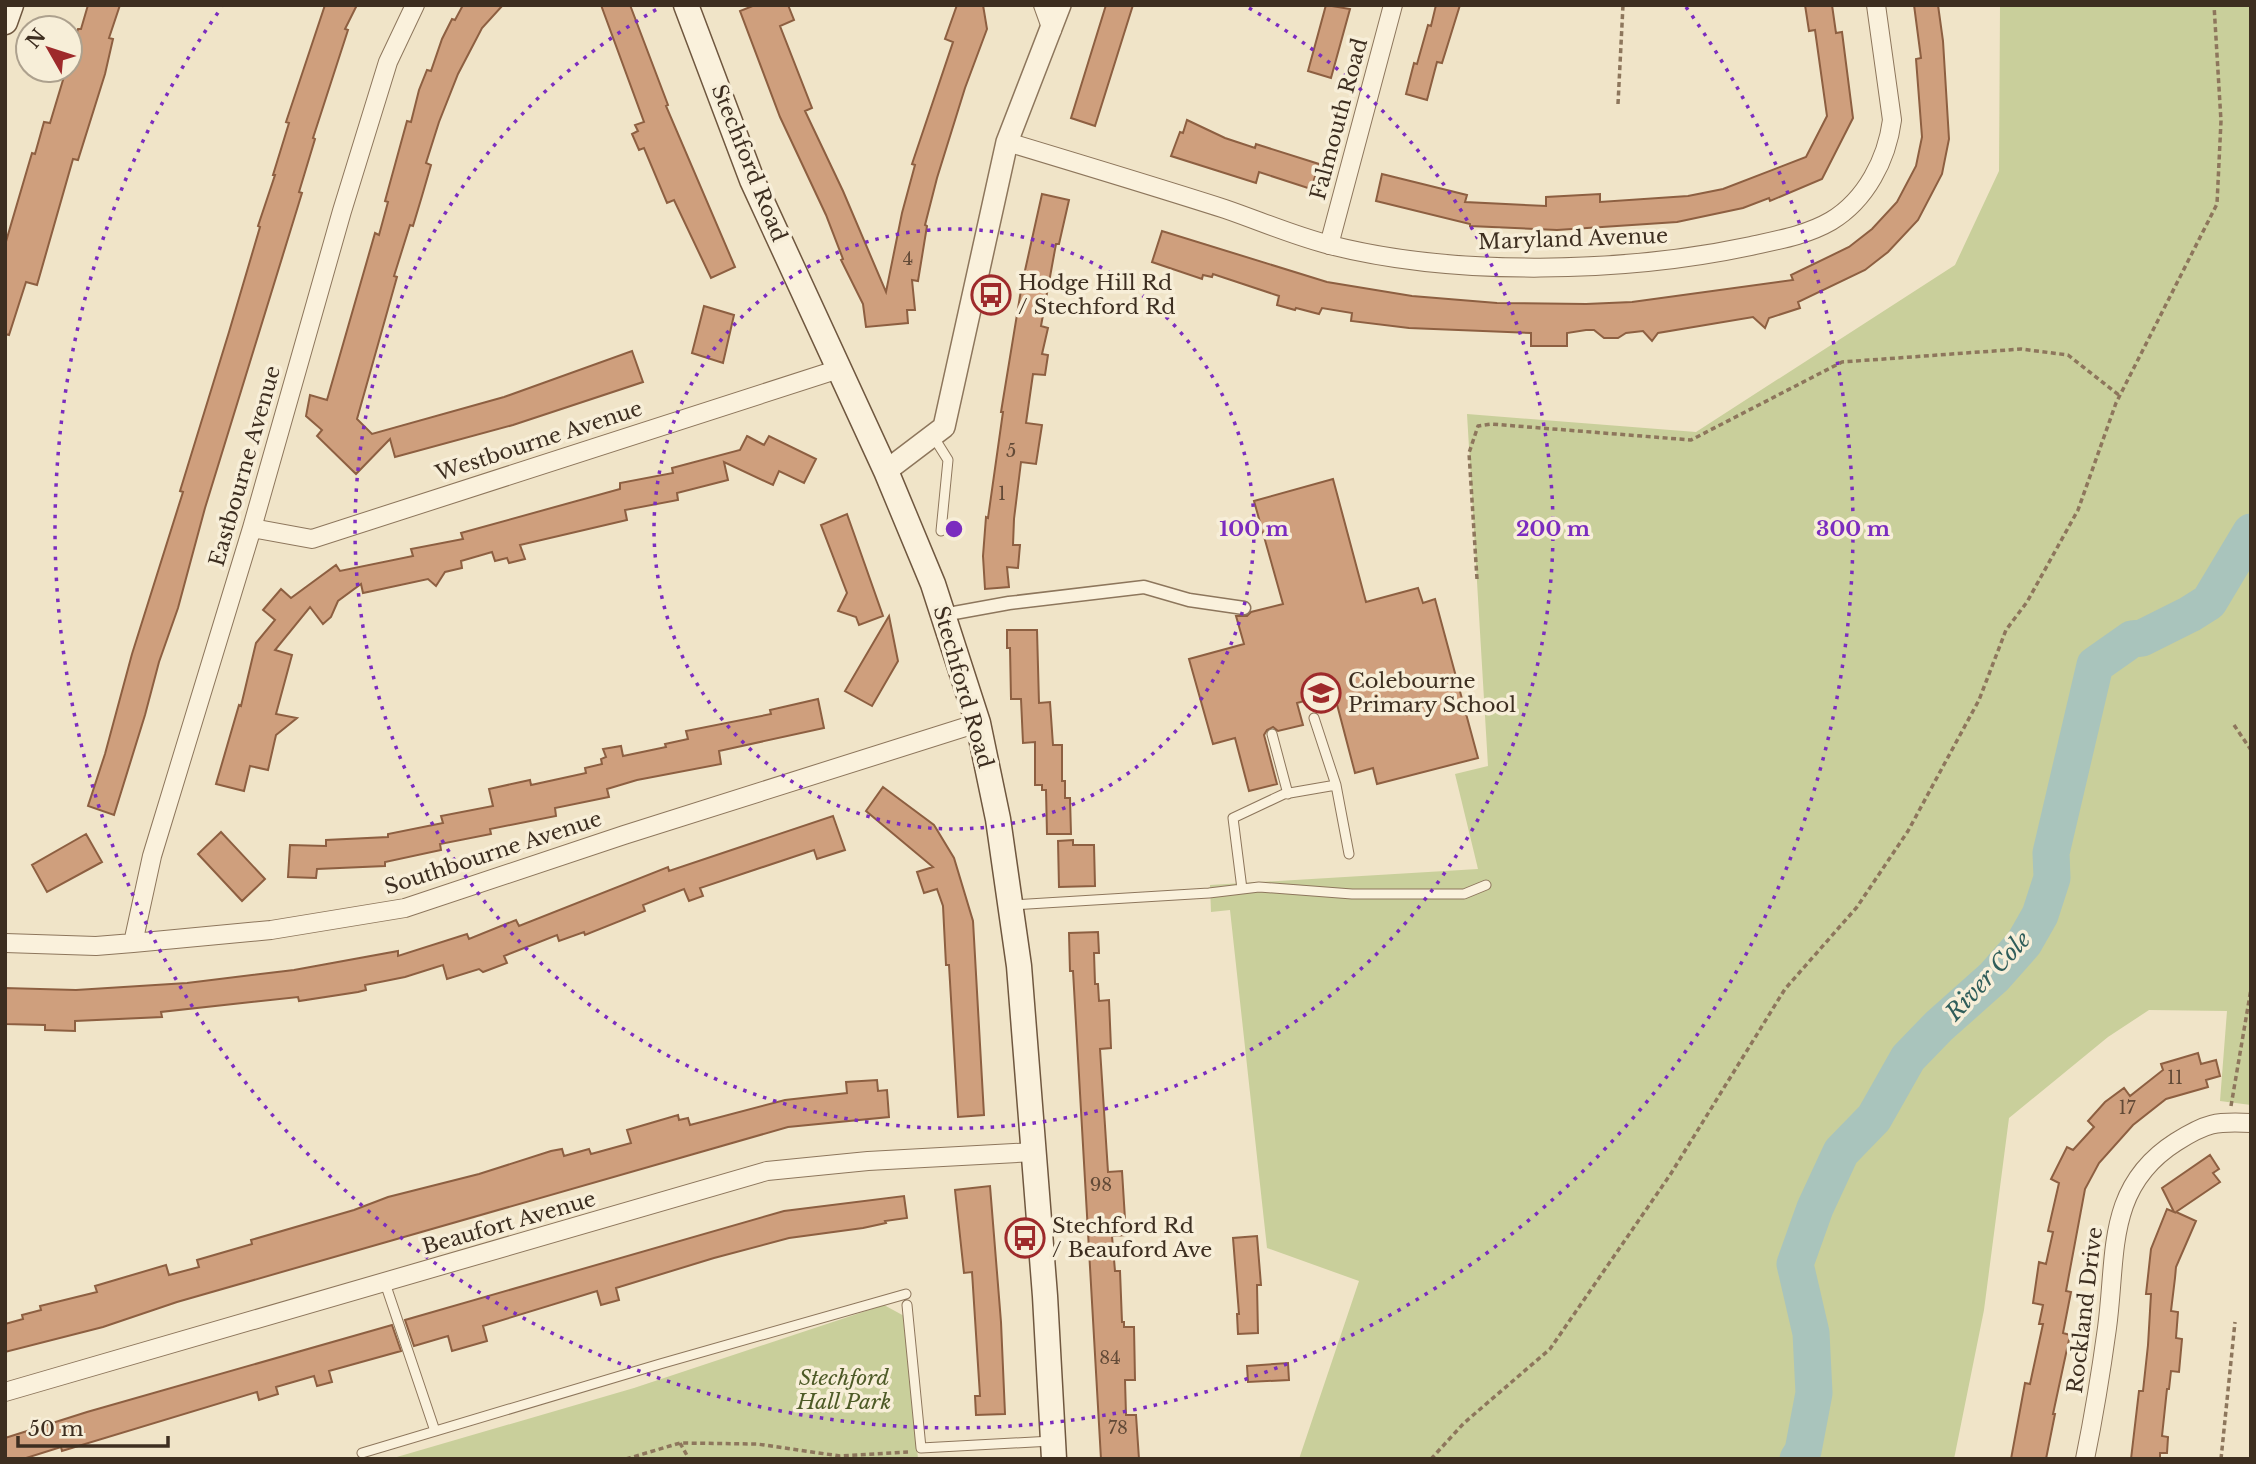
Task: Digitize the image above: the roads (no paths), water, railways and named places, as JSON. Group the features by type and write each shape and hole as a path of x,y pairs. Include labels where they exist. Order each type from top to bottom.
{"main road":[{"path":"5,22 11,5"},
{"name":"Stechford Road","path":"686,5 752,180 886,471 933,584 978,723 998,819 1020,966 1054,1450"}],"street":[{"name":"Eastbourne Avenue","path":"133,943 152,856 251,528 342,211 388,62 415,5"},
{"path":"1043,5 1052,30"},
{"path":"886,471 944,427 1007,142 1060,5"},
{"name":"Falmouth Road","path":"1329,245 1393,5"},
{"name":"Maryland Avenue","path":"1007,142 1226,209 1329,245 1425,262 1526,267 1615,264 1700,257 1795,236 1831,221 1849,207 1864,190 1880,164 1890,138 1892,120 1876,5"},
{"name":"Westbourne Avenue","path":"251,528 313,539 839,369"},
{"path":"943,615 1009,603 1144,587 1189,600 1244,608"},
{"name":"Southbourne Avenue","path":"5,943 96,946 133,943 271,930 405,908 624,835 978,723"},
{"name":"Rockland Drive","path":"2085,1459 2108,1325 2115,1244 2129,1193 2138,1176 2155,1157 2191,1133 2210,1123 2251,1124"},
{"name":"Beaufort Avenue","path":"5,1392 767,1171 869,1161 1034,1152"}],"lane":[{"path":"933,436 948,460 941,531"},
{"path":"1314,718 1336,785 1349,854"},
{"path":"1272,734 1288,794"},
{"path":"1242,889 1233,818 1288,794 1336,785"},
{"path":"1012,905 1259,887 1352,894 1464,894 1486,885"},
{"path":"385,1283 435,1431"},
{"path":"362,1453 906,1294"},
{"path":"907,1305 921,1448 1054,1450"}],"waterway":[{"name":"River Cole","path":"1798,1459 1803,1451 1814,1393 1811,1333 1795,1264 1815,1208 1841,1152 1874,1118 1908,1058 1994,977 2024,943 2040,915 2052,878 2051,853 2095,665 2132,639 2142,638 2209,602 2251,532"}],"place":[{"name":"Hodge Hill Rd / Stechford Rd","path":"991,295"},
{"name":"Colebourne Primary School","path":"1321,693"},
{"name":"Stechford Rd / Beauford Ave","path":"1025,1238"}],"park label":[{"name":"Stechford Hall Park","path":"844,1390"}]}
